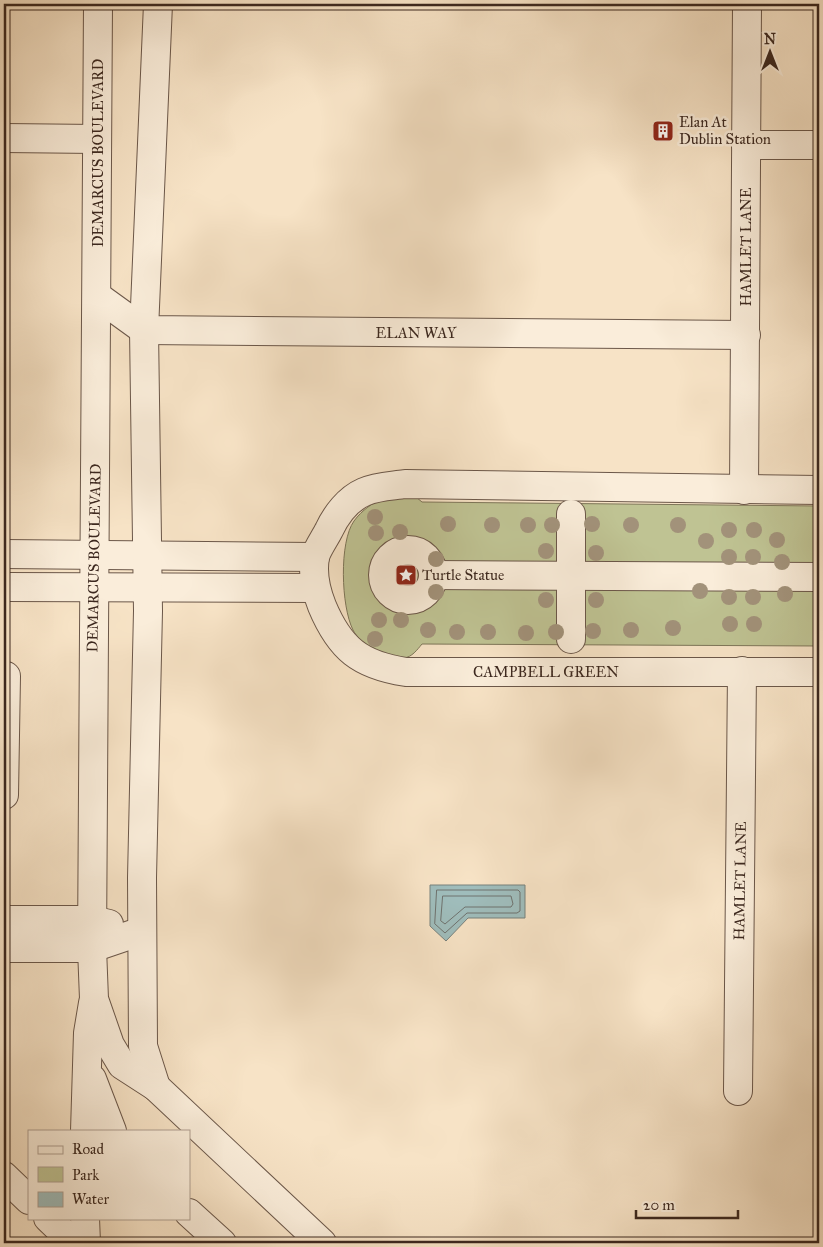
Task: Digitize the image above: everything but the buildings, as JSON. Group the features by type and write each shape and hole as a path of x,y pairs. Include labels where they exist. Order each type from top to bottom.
{"street":[{"name":"DEMARCUS BOULEVARD","path":"98,4 97,296 93,556 92,948 94,999 110,1044 122,1066 156,1087 322,1243"},
{"name":"DEMARCUS BOULEVARD","path":"156,1087 143,1046 142,932 147,588 144,330 158,4"},
{"name":"HAMLET LANE","path":"744,490 747,4"},
{"path":"4,138 97,139"},
{"path":"746,146 819,146"},
{"path":"97,296 144,330"},
{"name":"ELAN WAY","path":"144,330 746,336"},
{"name":"CAMPBELL GREEN","path":"819,490 406,484 382,486 364,492 347,504 334,520 315,557 315,588 332,630 347,648 367,662 386,669 406,672 819,672"},
{"path":"571,514 571,638"},
{"path":"4,554 147,557 315,557"},
{"path":"433,575 819,578"},
{"path":"4,587 315,588"},
{"name":"HAMLET LANE","path":"738,1091 742,671"},
{"path":"4,676 6,676 4,795"},
{"path":"4,920 92,920 142,932"},
{"path":"4,948 92,948 142,932"},
{"path":"85,1130 88,1033 94,999"},
{"path":"86,1064 112,1130"},
{"path":"4,1176 28,1199"},
{"path":"190,1213 222,1243"},
{"path":"50,1220 74,1243"},
{"path":"85,1220 86,1243"}],"green space":[{"path":"384,497 416,497 422,502 819,506 819,646 422,644 414,653 407,657 390,657 368,646 353,630 346,606 343,574 346,544 354,521 368,507"}],"water":[{"path":"430,885 525,885 525,918 468,918 446,941 430,926"}],"place":[{"name":"Elan At Dublin Station","path":"663,131"},
{"name":"Turtle Statue","path":"406,575"}]}
